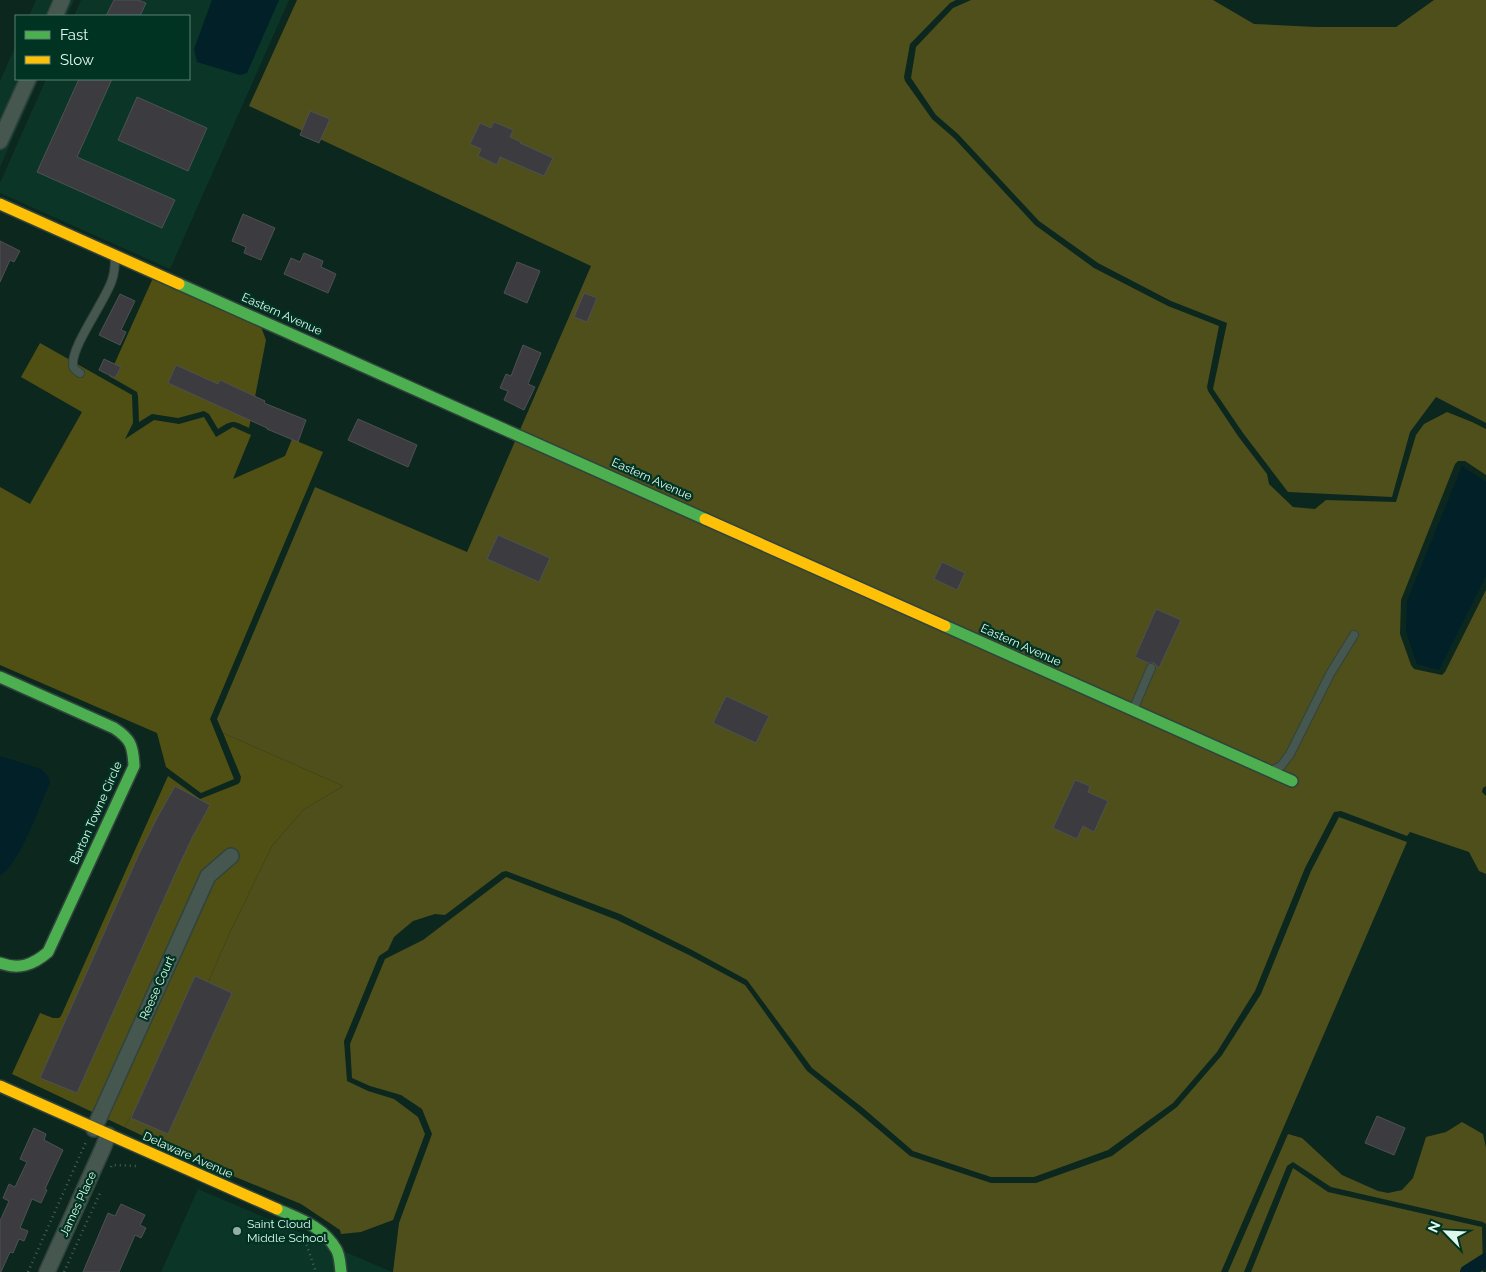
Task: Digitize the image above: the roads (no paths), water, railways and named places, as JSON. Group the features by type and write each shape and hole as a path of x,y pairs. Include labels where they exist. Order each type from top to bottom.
{"street":[{"path":"55,15 62,0"},
{"path":"0,141 28,80"},
{"name":"Eastern Avenue","path":"0,204 1292,781"},
{"name":"Barton Towne Circle","path":"0,677 114,728 126,736 133,748 134,766 48,952 38,961 24,967 7,967 0,963"},
{"name":"Reese Court","path":"101,1132 208,876 231,856"},
{"name":"Delaware Avenue","path":"0,1086 315,1226 338,1250 341,1272"},
{"name":"James Place","path":"47,1272 103,1148 101,1132"}],"lane":[{"path":"80,373 75,370 73,365 74,358 86,330 112,281 115,270 115,255"},
{"path":"1271,771 1281,766 1290,754 1330,674 1354,635"},
{"path":"1133,710 1151,668"}],"water":[{"path":"212,0 279,0 247,73 240,75 197,62 194,49"},
{"path":"1462,466 1486,482 1486,576 1439,670 1417,664 1406,632 1407,601"},
{"path":"0,756 41,769 48,776 50,783 22,847 8,869 0,876"}],"waterway":[{"path":"1467,1272 1486,1260"}],"place":[{"name":"Saint Cloud Middle School","path":"237,1231"}]}
